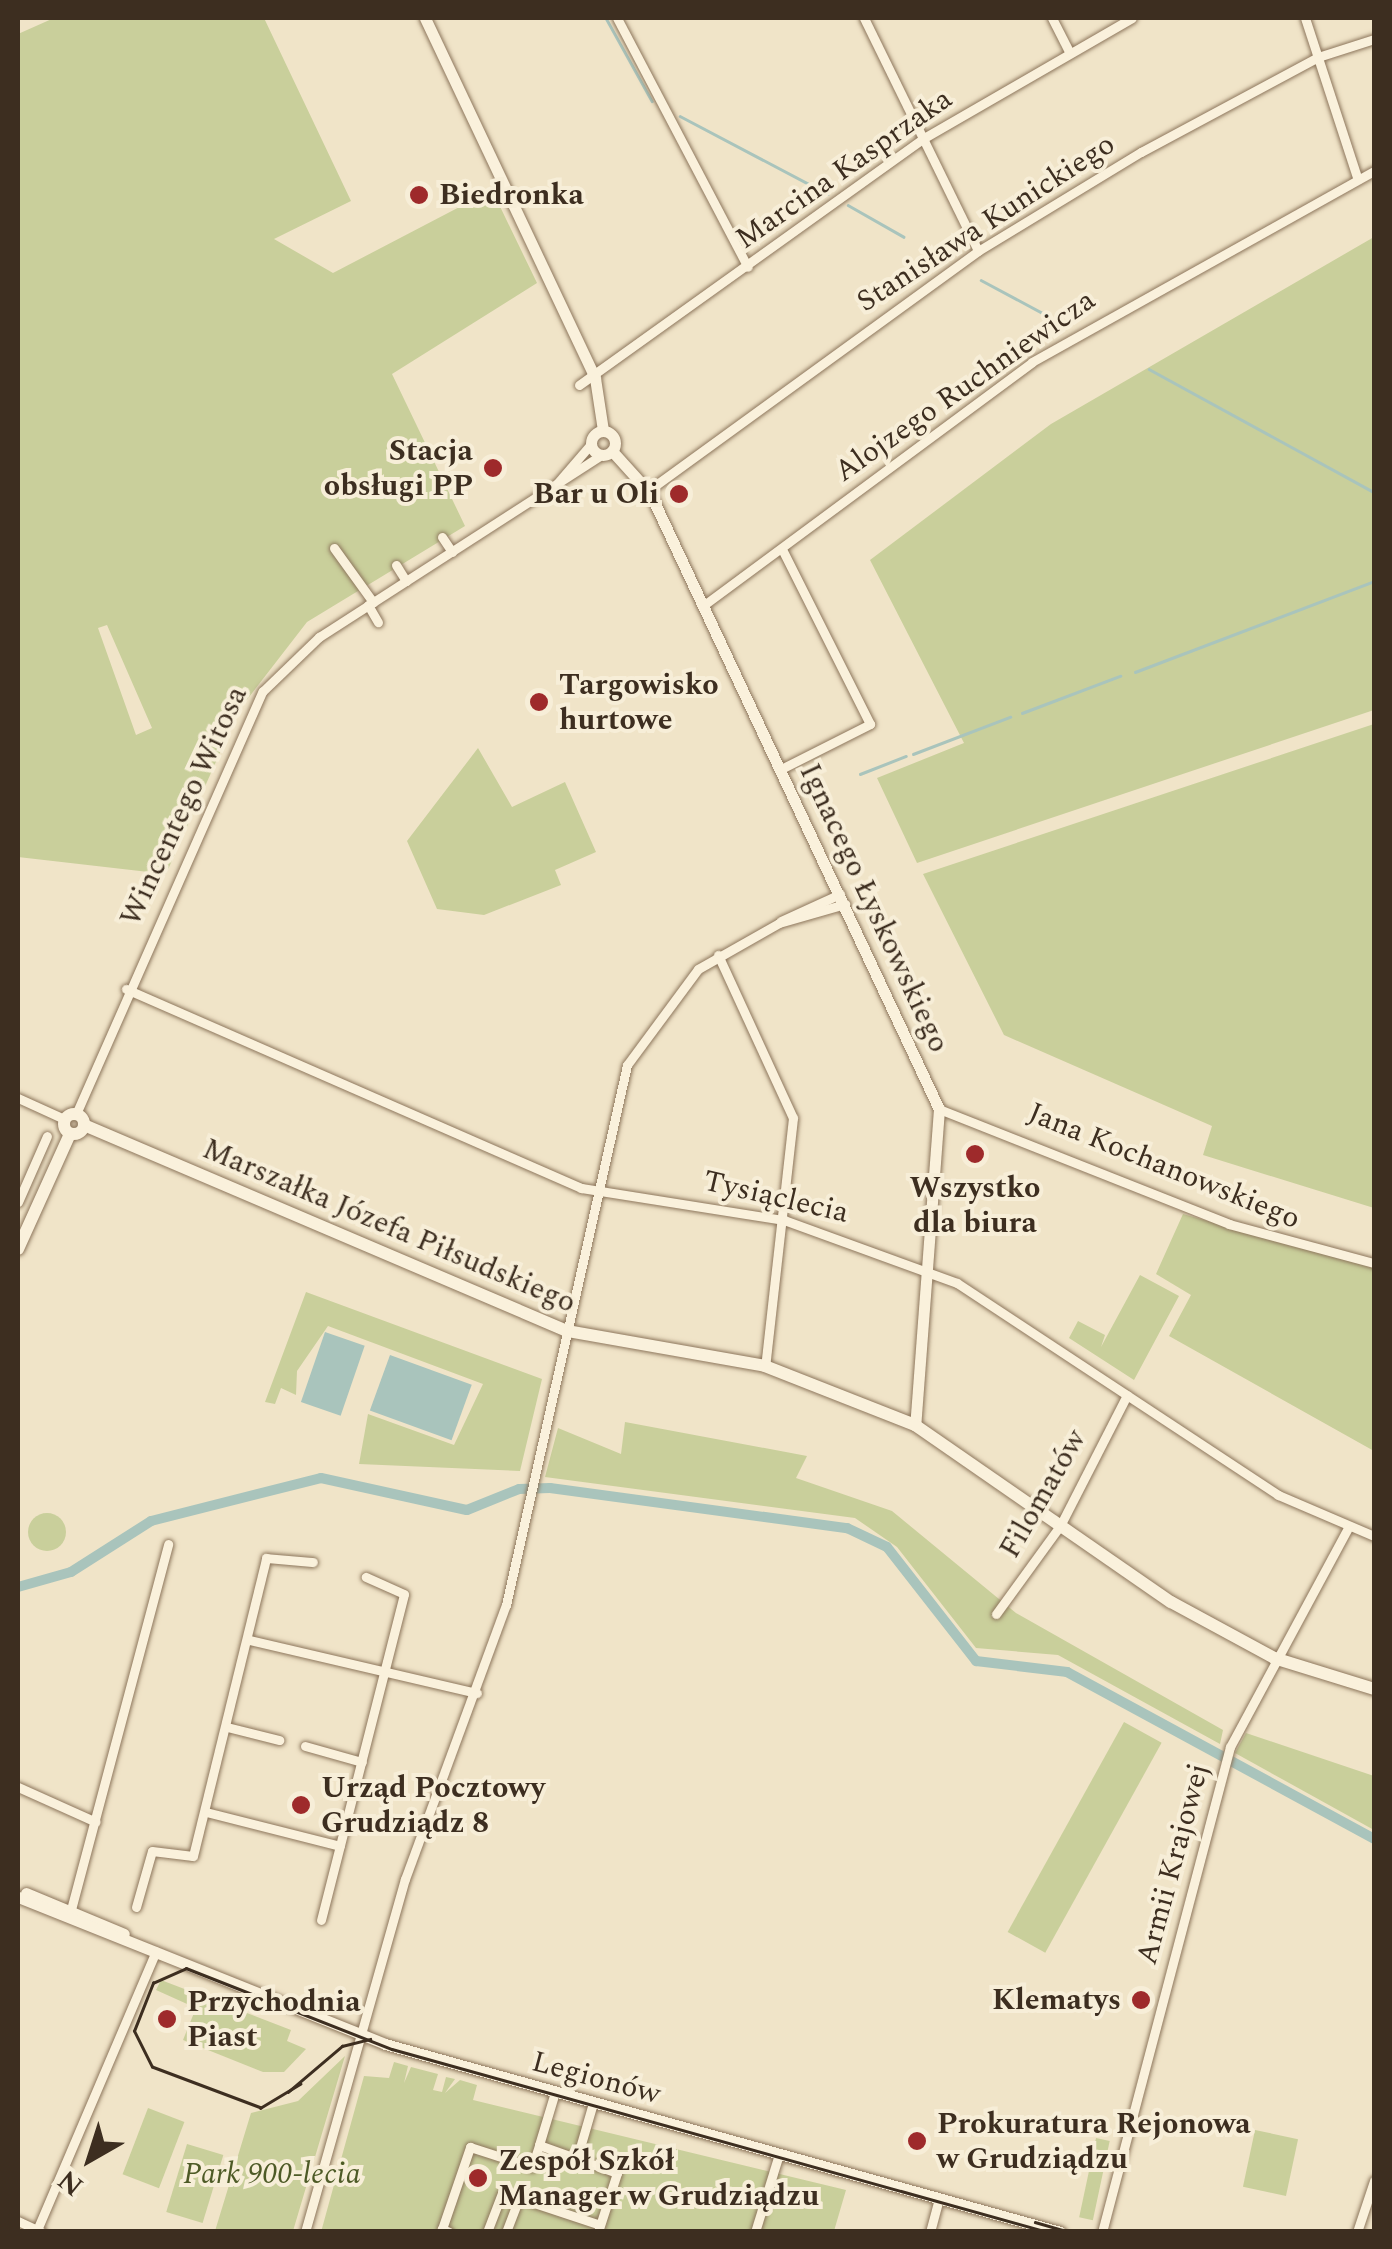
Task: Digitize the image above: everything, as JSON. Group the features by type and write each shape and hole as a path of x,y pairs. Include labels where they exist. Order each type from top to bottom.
{"main road":[{"path":"18,1250 75,1119"},
{"name":"Marszałka Józefa Piłsudskiego","path":"75,1119 567,1331 765,1366 916,1424 1060,1526 1274,1658 1374,1689"}],"street":[{"path":"426,18 596,378 602,430 590,444"},
{"path":"617,18 748,267"},
{"path":"864,18 978,250"},
{"path":"1052,18 1068,50"},
{"name":"Marcina Kasprzaka","path":"578,386 596,378 924,138 1068,50 1132,18"},
{"path":"1305,18 1357,177"},
{"name":"Stanisława Kunickiego","path":"649,490 978,250 1318,58 1374,39"},
{"name":"Alojzego Ruchniewicza","path":"704,605 1083,329 1374,171"},
{"path":"602,430 613,435 606,453"},
{"name":"Ignacego Łyskowskiego","path":"590,444 649,490 939,1108 932,1272 916,1424"},
{"name":"Wincentego Witosa","path":"552,490 590,444"},
{"name":"Wincentego Witosa","path":"75,1119 126,989 252,706 305,648 606,453"},
{"path":"442,537 452,552"},
{"path":"334,548 378,622"},
{"path":"781,770 870,724 782,548"},
{"path":"396,566 406,581"},
{"path":"305,2232 364,2036 405,1879 477,1693 532,1498 620,1084 643,1032 718,955 779,923 842,899"},
{"path":"718,955 792,1118 784,1220 765,1366"},
{"name":"Tysiąclecia","path":"126,989 596,1190 784,1220 932,1272 994,1300 1126,1396 1347,1530 1374,1536"},
{"name":"Marszałka Józefa Piłsudskiego","path":"18,1098 75,1119"},
{"name":"Jana Kochanowskiego","path":"939,1108 1229,1224 1374,1263"},
{"path":"18,1202 47,1136"},
{"name":"Filomatów","path":"996,1614 1060,1526 1126,1396"},
{"name":"Armii Krajowej","path":"1102,2232 1230,1748 1274,1658 1347,1530"},
{"path":"70,1915 168,1544"},
{"path":"136,1906 152,1852 193,1856 268,1554 313,1562"},
{"path":"321,1920 404,1594 366,1577"},
{"path":"248,1640 477,1693"},
{"path":"227,1727 278,1740"},
{"path":"306,1746 362,1762"},
{"path":"18,1787 96,1822"},
{"path":"206,1812 340,1846"},
{"name":"Legionów","path":"18,1894 364,2036 1060,2232"},
{"path":"18,2221 40,2230 156,1952"},
{"path":"449,2232 442,2229 470,2147 532,2167 555,2092"},
{"path":"577,2158 593,2103"},
{"path":"488,2232 502,2192 599,2228 618,2174 539,2145"},
{"path":"755,2232 778,2154"},
{"path":"1358,2232 1374,2181"},
{"path":"506,2232 518,2198"},
{"path":"930,2232 939,2198"}],"green space":[{"path":"54,18 264,18 351,201 274,239 333,273 492,190 537,283 392,374 465,526 307,622 239,710 166,874 18,857 18,34","holes":["107,625 152,728 136,735 98,628"]},
{"path":"1374,237 1374,710 917,863 877,778 964,743 870,560 1051,424"},
{"path":"1374,724 1374,1208 1203,1155 1212,1126 1004,1035 923,874"},
{"path":"478,748 512,807 565,782 596,852 555,870 561,885 484,915 437,909 407,841"},
{"path":"1183,1214 1374,1268 1374,1451 1169,1336 1191,1295 1156,1274"},
{"path":"1140,1275 1179,1296 1134,1380 1069,1338 1078,1321 1105,1335 1101,1347"},
{"path":"306,1292 542,1379 520,1471 359,1464 368,1414 454,1445 483,1384 328,1326 297,1371 296,1395 281,1388 275,1404 265,1402"},
{"path":"625,1422 807,1456 796,1478 892,1511 1016,1613 1223,1730 1220,1744 1058,1655 976,1648 897,1547 855,1518 545,1477 558,1428 621,1454"},
{"path":"47,1513 61,1518 66,1532 61,1546 47,1551 33,1546 28,1532 33,1518"},
{"path":"1124,1722 1162,1743 1045,1953 1008,1932"},
{"path":"1246,1733 1374,1776 1374,1830 1235,1753"},
{"path":"161,1980 291,2030 287,2041 306,2049 284,2072 263,2072 183,2040 196,2008 156,1990"},
{"name":"Park 900-lecia","path":"345,2056 293,2231 215,2231 251,2113 298,2101"},
{"path":"394,2062 408,2066 404,2083 411,2067 438,2074 433,2090 442,2092 446,2077 455,2079 445,2093 460,2080 477,2085 473,2100 846,2190 834,2231 321,2232 364,2076 389,2078"},
{"path":"148,2108 184,2122 159,2188 123,2174"},
{"path":"1255,2130 1298,2139 1286,2196 1243,2187"},
{"path":"1096,2138 1110,2141 1093,2220 1079,2217"},
{"path":"187,2144 223,2155 203,2223 166,2212"}],"water":[{"path":"325,1332 365,1346 341,1416 301,1402"},
{"path":"390,1355 472,1385 452,1440 370,1410"}],"waterway":[{"path":"606,18 652,101"},
{"path":"680,116 828,194"},
{"path":"848,205 904,237"},
{"path":"981,280 1065,325"},
{"path":"1149,369 1374,492"},
{"path":"1135,672 1374,581"},
{"path":"1022,713 1120,676"},
{"path":"913,754 1010,717"},
{"path":"860,774 906,756"},
{"path":"18,1587 71,1572 151,1521 321,1478 467,1510 519,1489 550,1488 847,1528 887,1547 976,1661 1067,1672 1374,1839"}],"tram line":[{"path":"301,2084 261,2108 152,2067 134,2031 153,1983 186,1968 392,2049 1048,2232"},
{"path":"288,2092 342,2046 370,2039"},
{"path":"1035,2222 1071,2232"}],"place":[{"name":"Biedronka","path":"419,195"},
{"name":"Stacja obsługi PP","path":"493,468"},
{"name":"Bar u Oli","path":"679,494"},
{"name":"Targowisko hurtowe","path":"539,702"},
{"name":"Wszystko dla biura","path":"975,1154"},
{"name":"Urząd Pocztowy Grudziądz 8","path":"301,1805"},
{"name":"Klematys","path":"1141,2000"},
{"name":"Przychodnia Piast","path":"167,2019"},
{"name":"Prokuratura Rejonowa w Grudziądzu","path":"917,2141"},
{"name":"Zespół Szkół Manager w Grudziądzu","path":"478,2178"}]}
